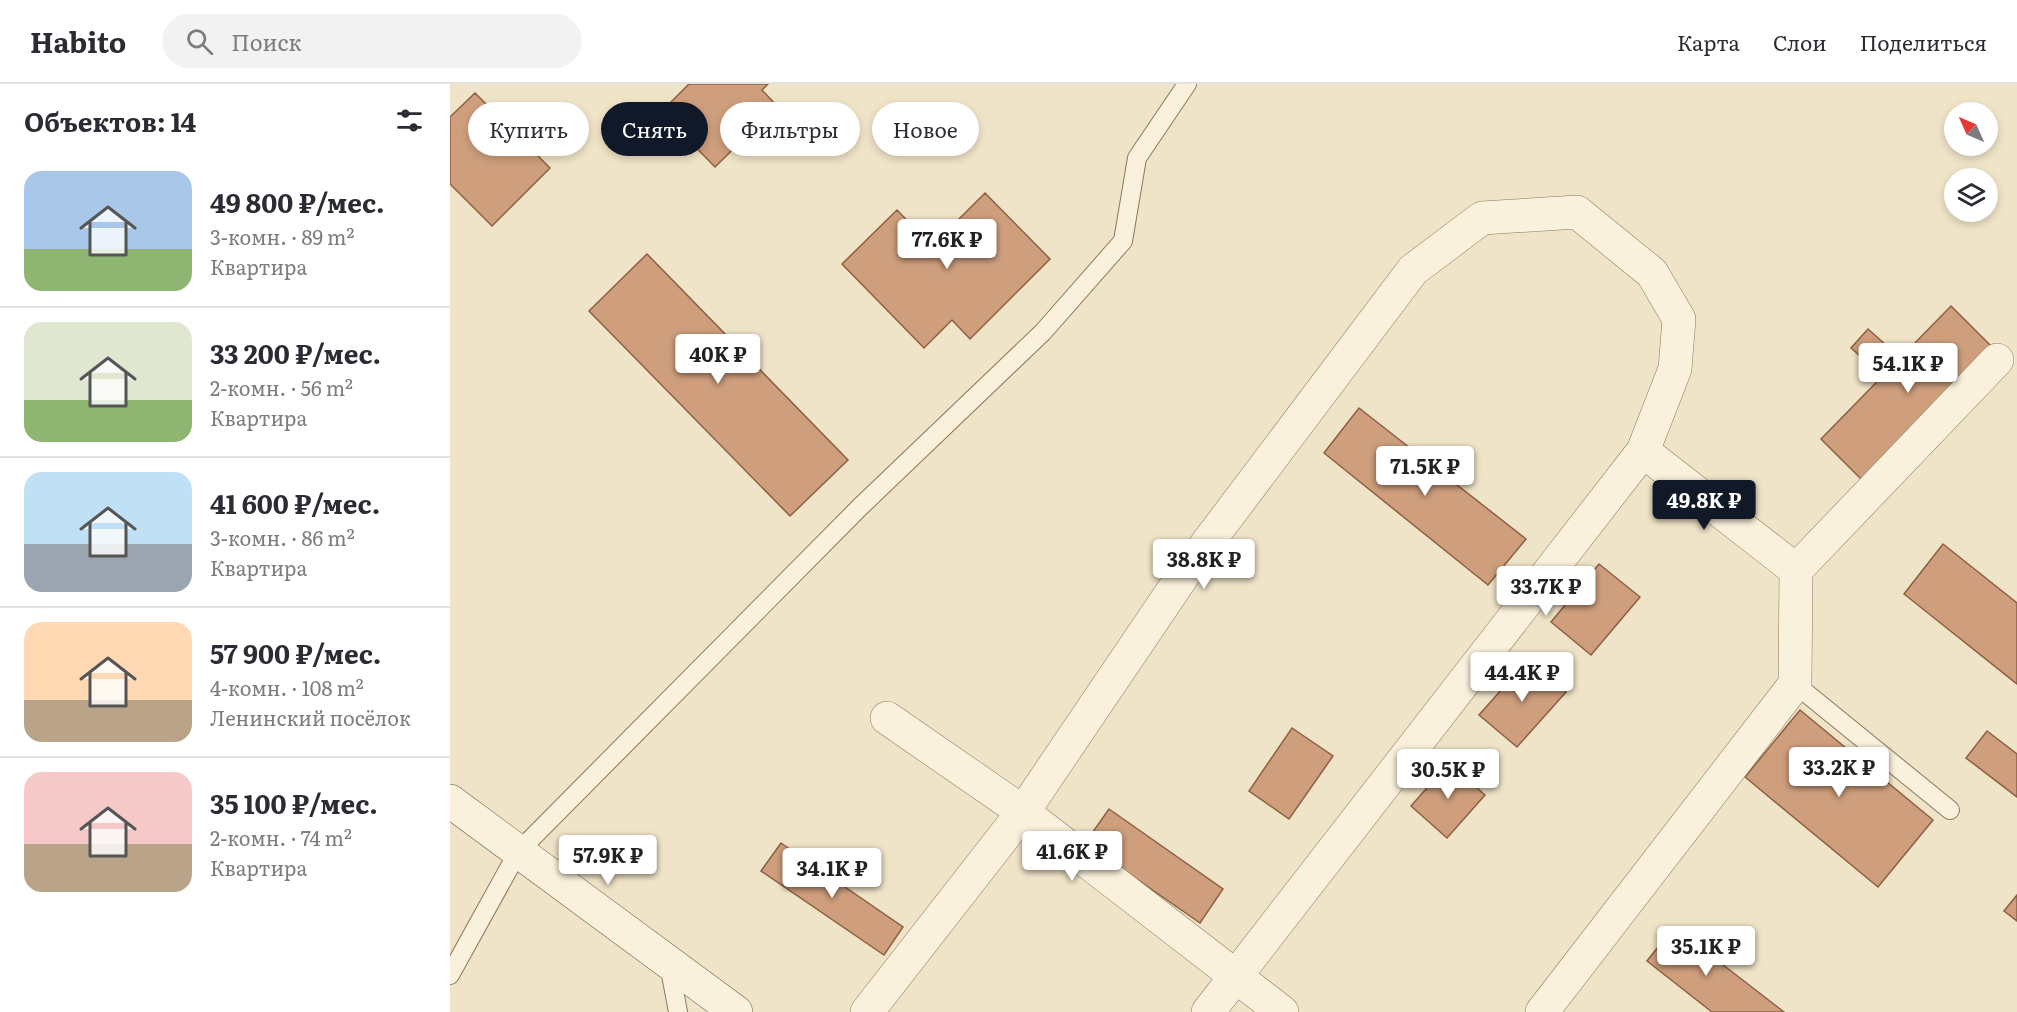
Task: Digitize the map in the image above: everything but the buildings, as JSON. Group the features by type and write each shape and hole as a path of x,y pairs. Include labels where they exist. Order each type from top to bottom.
{"street":[{"path":"867,1012 1023,812 1184,574 1413,270 1482,218 1577,212 1653,273 1679,319 1675,369 1643,451 1209,1012"},
{"path":"1542,1012 1795,684 1796,570 1996,360"},
{"path":"1643,451 1796,570"},
{"path":"886,718 1023,812 1282,1012"},
{"path":"450,801 736,1012"}],"lane":[{"path":"450,975 457,948 518,852 860,507 1043,332 1123,241 1137,158 1187,84"},
{"path":"1795,684 1950,810"},
{"path":"669,963 678,1012"}]}
